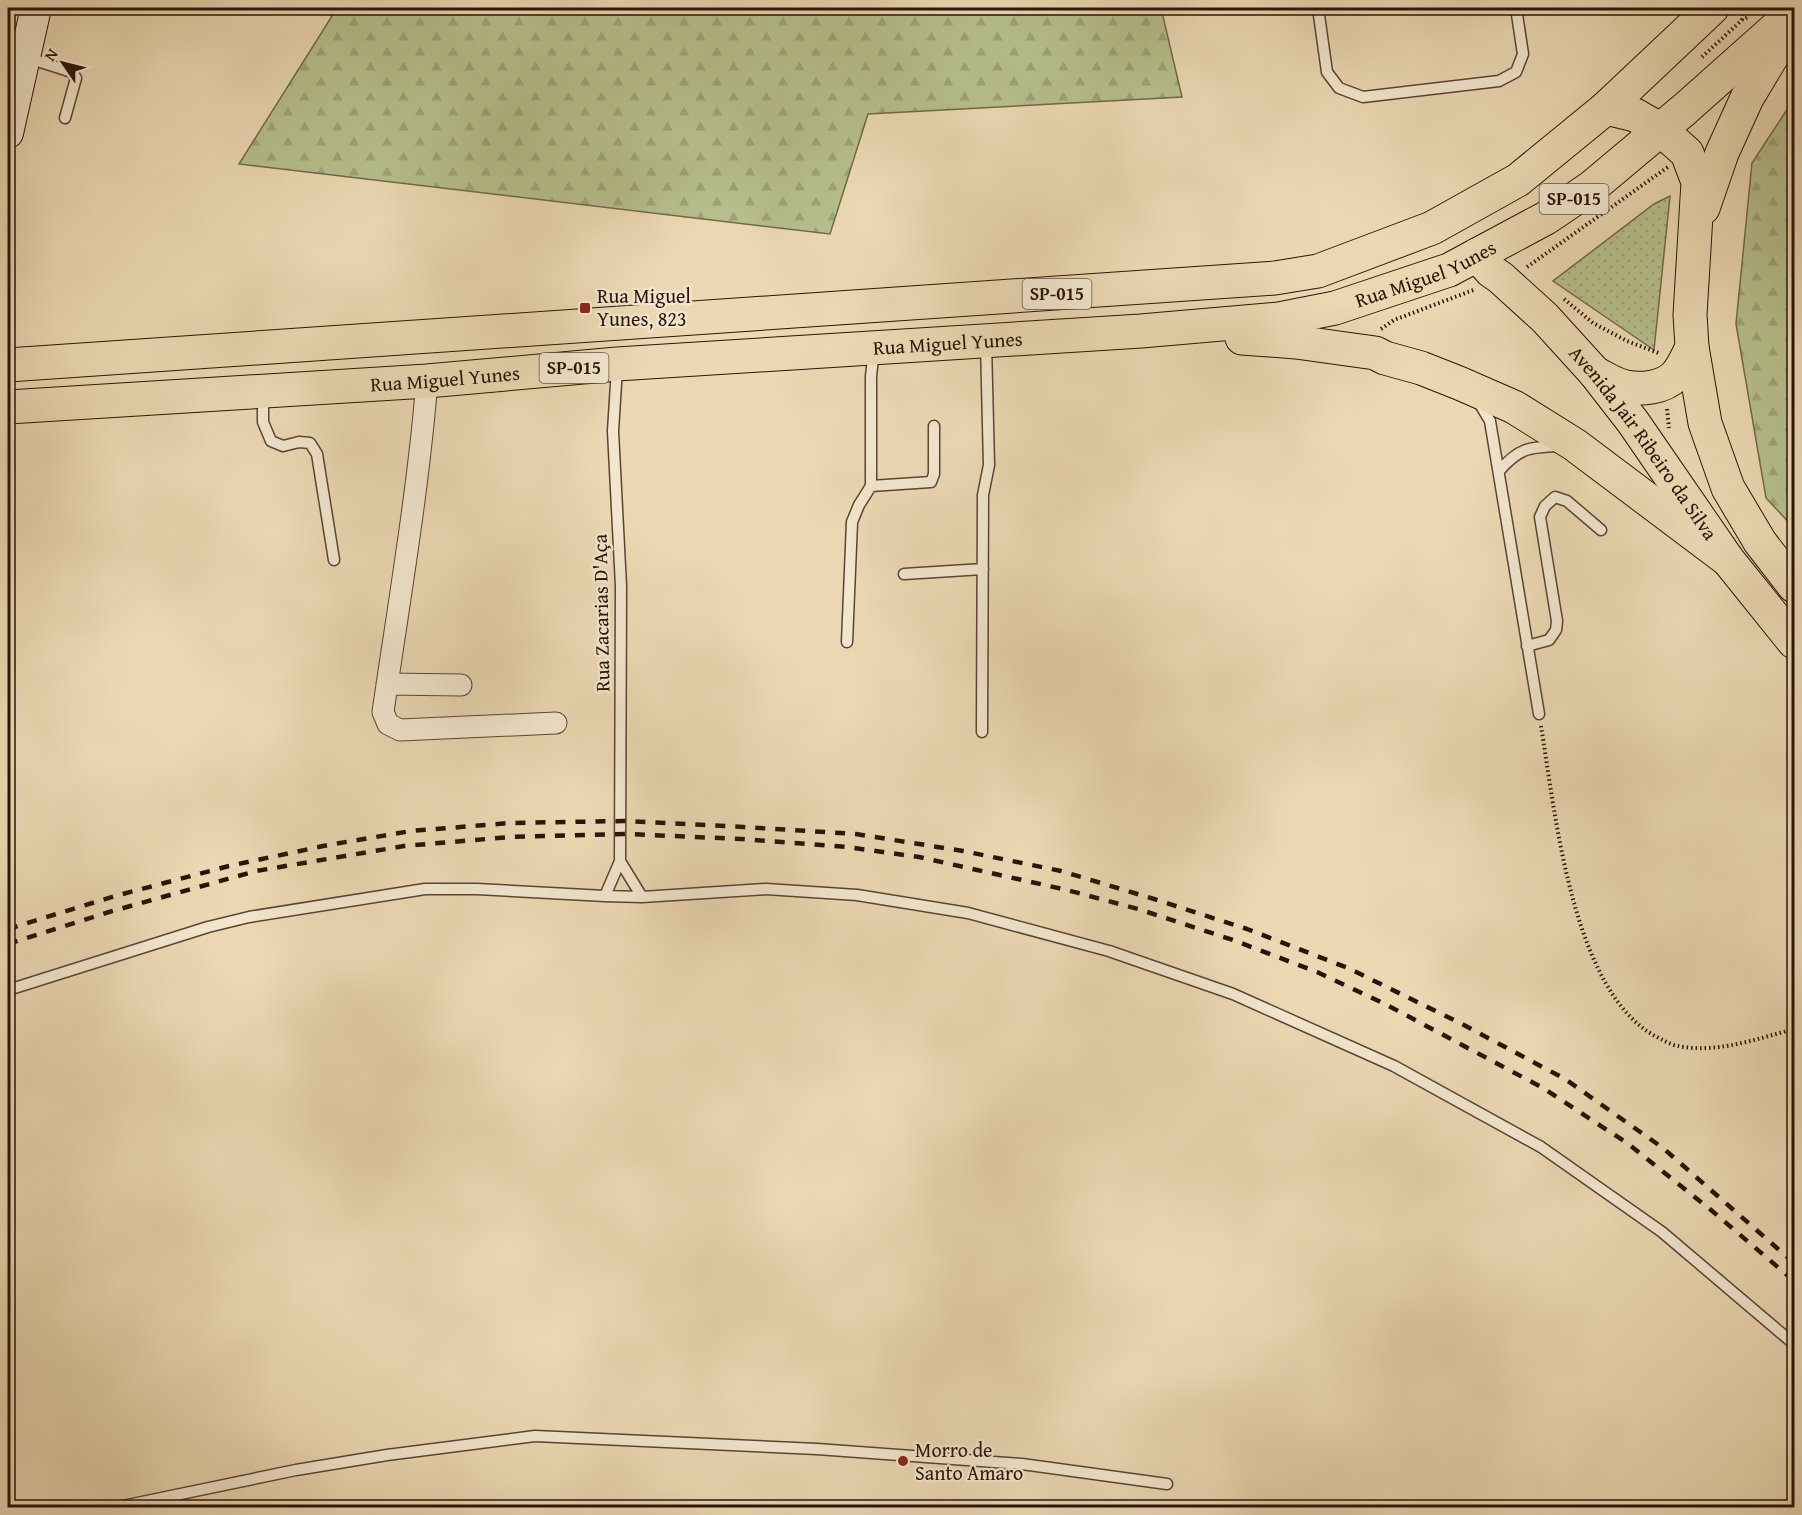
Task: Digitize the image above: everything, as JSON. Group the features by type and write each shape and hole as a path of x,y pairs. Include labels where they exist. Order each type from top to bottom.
{"main road":[{"name":"Rua Miguel Yunes","path":"8,365 1275,278 1318,271 1422,232 1518,180 1606,108 1712,8"},
{"name":"Rua Miguel Yunes","path":"8,407 427,381 617,364 1141,331 1279,319 1335,308 1449,270 1480,271 1546,218 1583,193 1660,130 1794,12"},
{"path":"1696,230 1716,170 1747,98 1794,18"},
{"name":"Avenida Jair Ribeiro da Silva","path":"1606,108 1635,116 1660,130 1687,153 1698,182 1690,315 1679,346 1728,488 1760,542 1794,585"},
{"path":"1480,271 1475,237 1480,225 1489,210 1518,180"},
{"name":"Avenida Jair Ribeiro da Silva","path":"1480,271 1491,271 1502,278 1545,318 1595,373 1633,422 1728,560 1794,642"},
{"path":"617,364 617,353 621,345 630,337 675,320"},
{"path":"462,378 474,365 500,360 525,351 533,341 536,329"},
{"path":"1141,331 1296,342 1367,351 1459,383 1514,407 1575,445 1728,560"},
{"path":"1595,373 1624,387 1657,386 1675,377 1683,365 1679,346"}],"street":[{"path":"8,132 36,8"},
{"path":"427,381 424,423 383,712 388,724 400,730 556,723"},
{"path":"387,684 461,685"}],"lane":[{"path":"1318,8 1327,72 1339,88 1362,98 1499,81 1508,77 1516,72 1523,54 1516,8"},
{"path":"25,57 72,72 76,78 65,118"},
{"path":"982,732 983,495 989,465 986,341"},
{"path":"847,642 852,522 871,486 871,376 874,348"},
{"name":"Rua Zacarias D'Aça","path":"617,364 613,431 621,586 620,861"},
{"path":"1459,383 1477,400 1490,421 1539,719"},
{"path":"264,390 263,422 271,441 283,446 299,442 310,443 317,454 334,560"},
{"path":"871,486 931,482 934,474 934,426"},
{"path":"1499,471 1522,450 1575,445"},
{"path":"1527,646 1549,640 1556,630 1557,621 1540,517 1545,506 1555,497 1568,501 1601,530"},
{"path":"904,574 983,569"},
{"path":"605,896 620,861"},
{"path":"620,861 642,897"},
{"path":"8,990 208,927 249,917 425,889 477,888 642,897 766,890 857,895 968,913 1109,951 1233,994 1394,1066 1541,1147 1662,1232 1794,1344"},
{"path":"113,1508 296,1470 387,1455 535,1436 817,1449 1022,1464 1167,1484"}],"path":[{"path":"1742,20 1743,8"},
{"path":"1528,266 1671,165 1672,173"},
{"path":"1381,329 1480,271"},
{"path":"1561,296 1593,323 1627,341 1666,356 1679,346"},
{"path":"1539,719 1560,847 1576,913 1601,975 1616,999 1648,1032 1672,1045 1702,1049 1739,1043 1794,1029"}],"green space":[{"path":"337,8 1161,8 1182,97 868,114 830,234 239,164"},
{"path":"1794,99 1794,528 1766,498 1736,324 1752,163"},
{"path":"1670,196 1654,350 1553,281 1654,204"}],"railway":[{"path":"8,929 115,896 229,866 328,845 411,831 510,823 623,821 856,834 963,851 1061,871 1247,929 1348,968 1460,1023 1565,1079 1663,1148 1794,1263"},
{"path":"8,944 109,912 256,871 404,846 510,837 627,834 847,847 919,857 1067,890 1138,909 1233,940 1317,972 1387,1005 1543,1088 1627,1143 1711,1210 1794,1281"}],"place":[{"name":"Rua Miguel Yunes, 823","path":"585,308"},
{"name":"Morro de Santo Amaro","path":"903,1461"}]}
